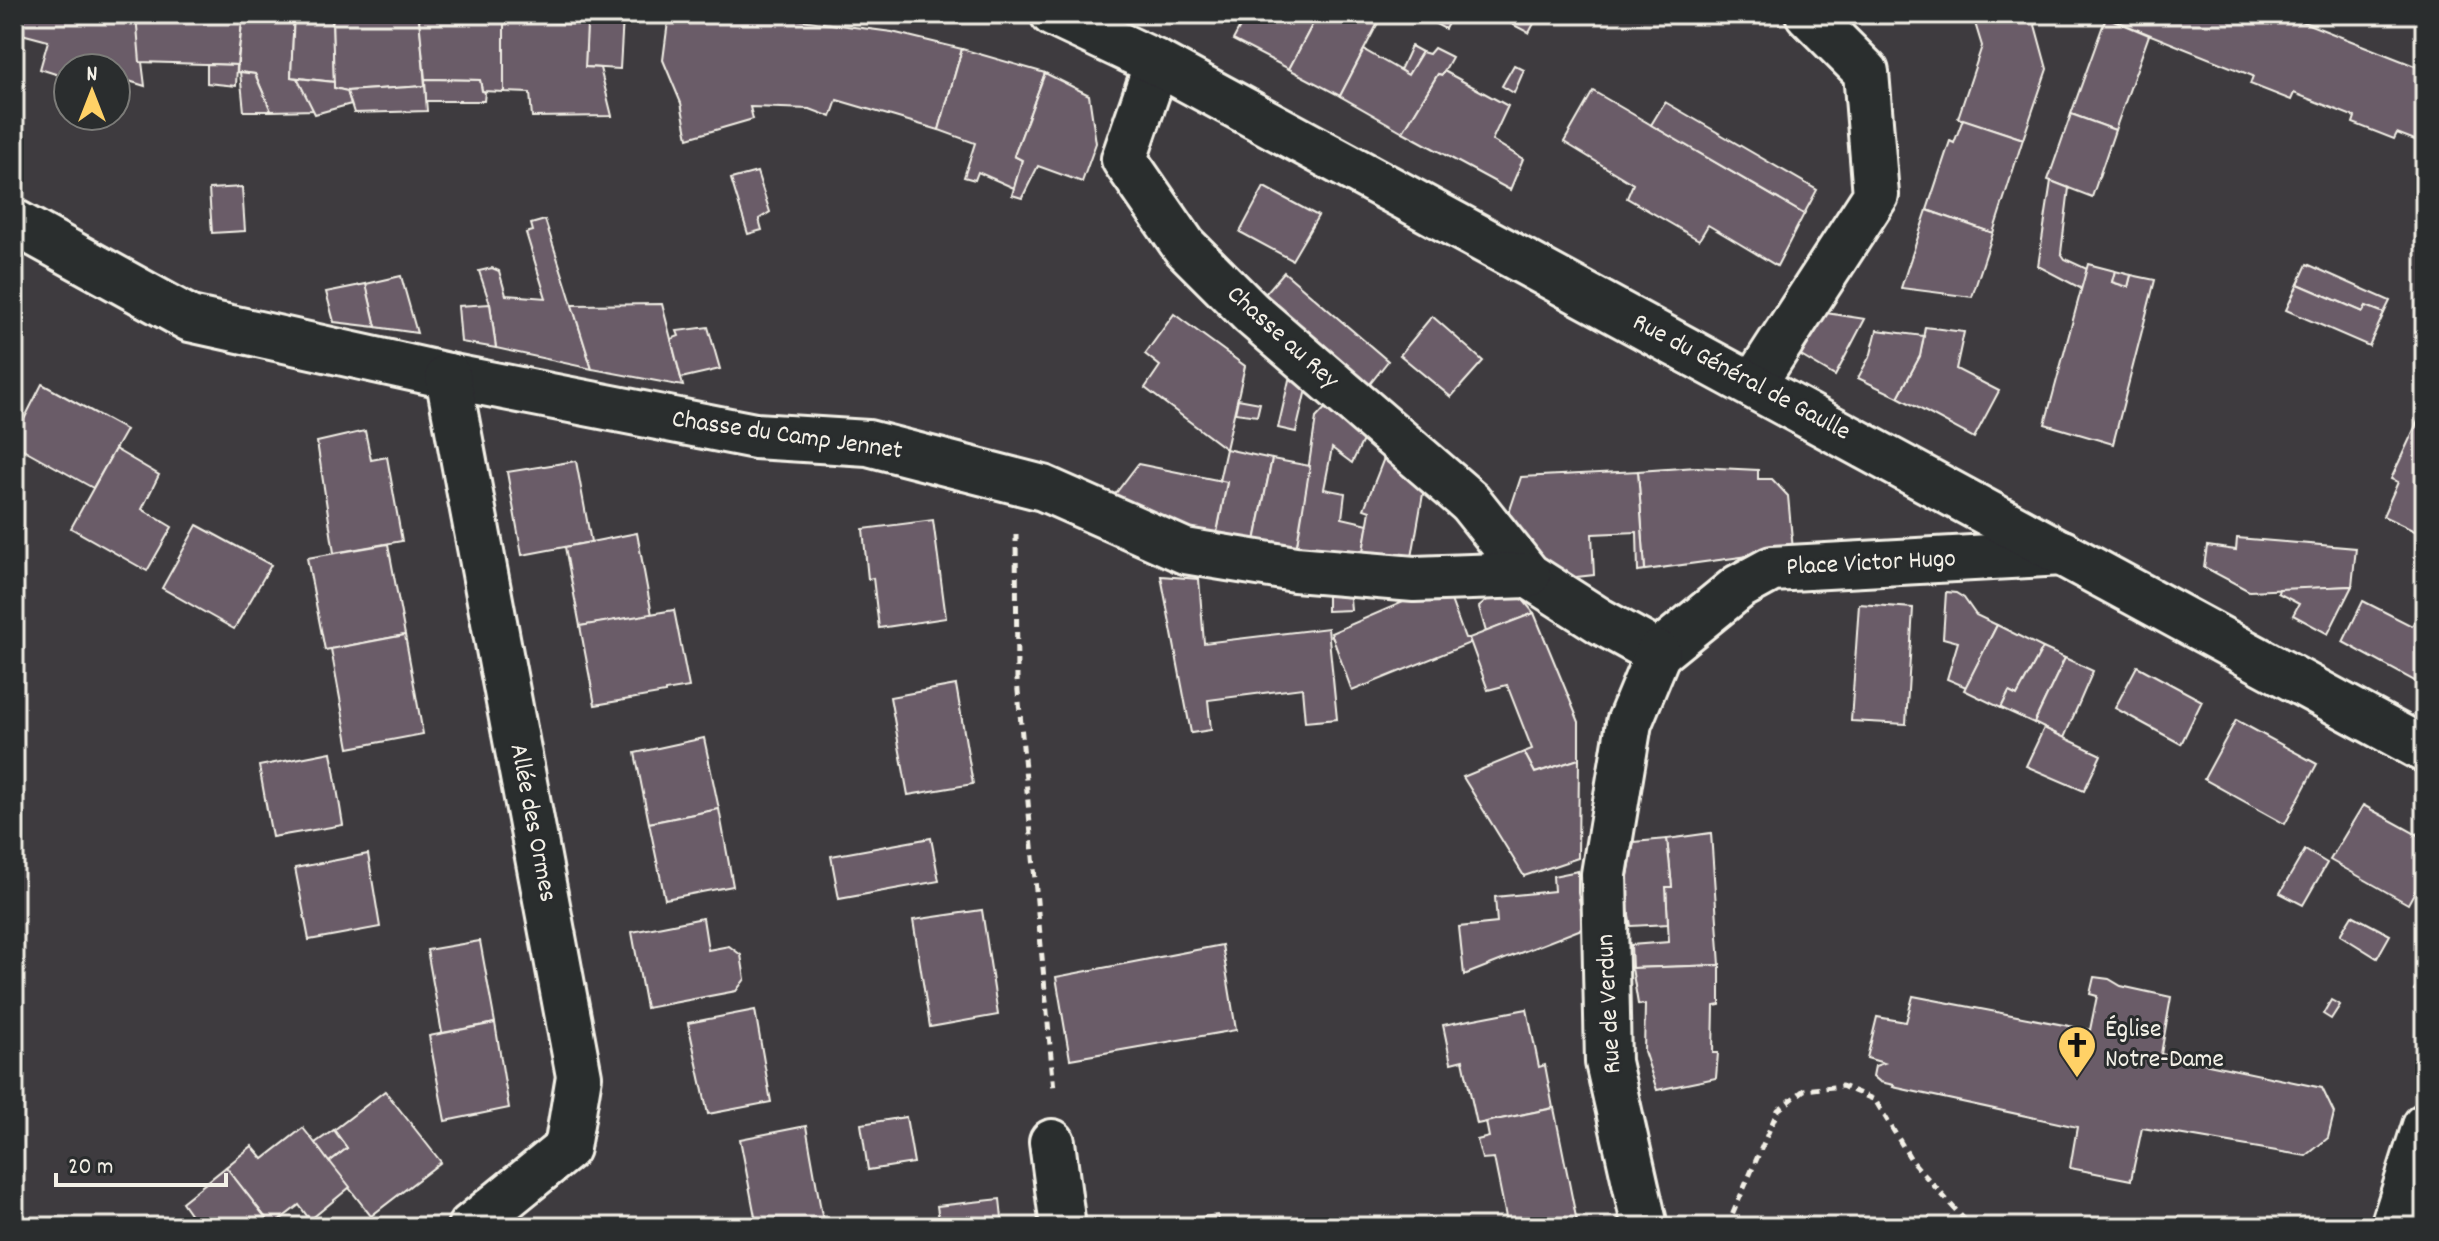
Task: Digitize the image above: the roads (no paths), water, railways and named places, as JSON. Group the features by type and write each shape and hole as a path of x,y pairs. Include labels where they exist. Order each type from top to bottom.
{"street":[{"name":"Rue du Général de Gaulle","path":"1053,14 1157,63 2425,750"},
{"path":"1753,385 1876,195 1866,72 1808,14"},
{"name":"Chasse au Rey","path":"1157,63 1124,159 1184,246 1251,313 1470,502 1528,575"},
{"name":"Chasse du Camp Jennet","path":"14,222 190,319 448,376 755,436 868,443 1043,488 1185,551 1295,569 1414,579 1528,575"},
{"name":"Allée des Ormes","path":"448,376 579,1076 567,1148 470,1227"},
{"name":"Place Victor Hugo","path":"1604,874 1629,723 1658,653 1739,587 1772,569 2063,553"},
{"path":"1528,575 1600,621 1658,653"},
{"name":"Rue de Verdun","path":"1604,874 1608,1062 1645,1227"},
{"path":"2393,1227 2425,1126"},
{"path":"1052,1142 1063,1227"}],"place":[{"name":"Église Notre-Dame","path":"2077,1079"}]}
